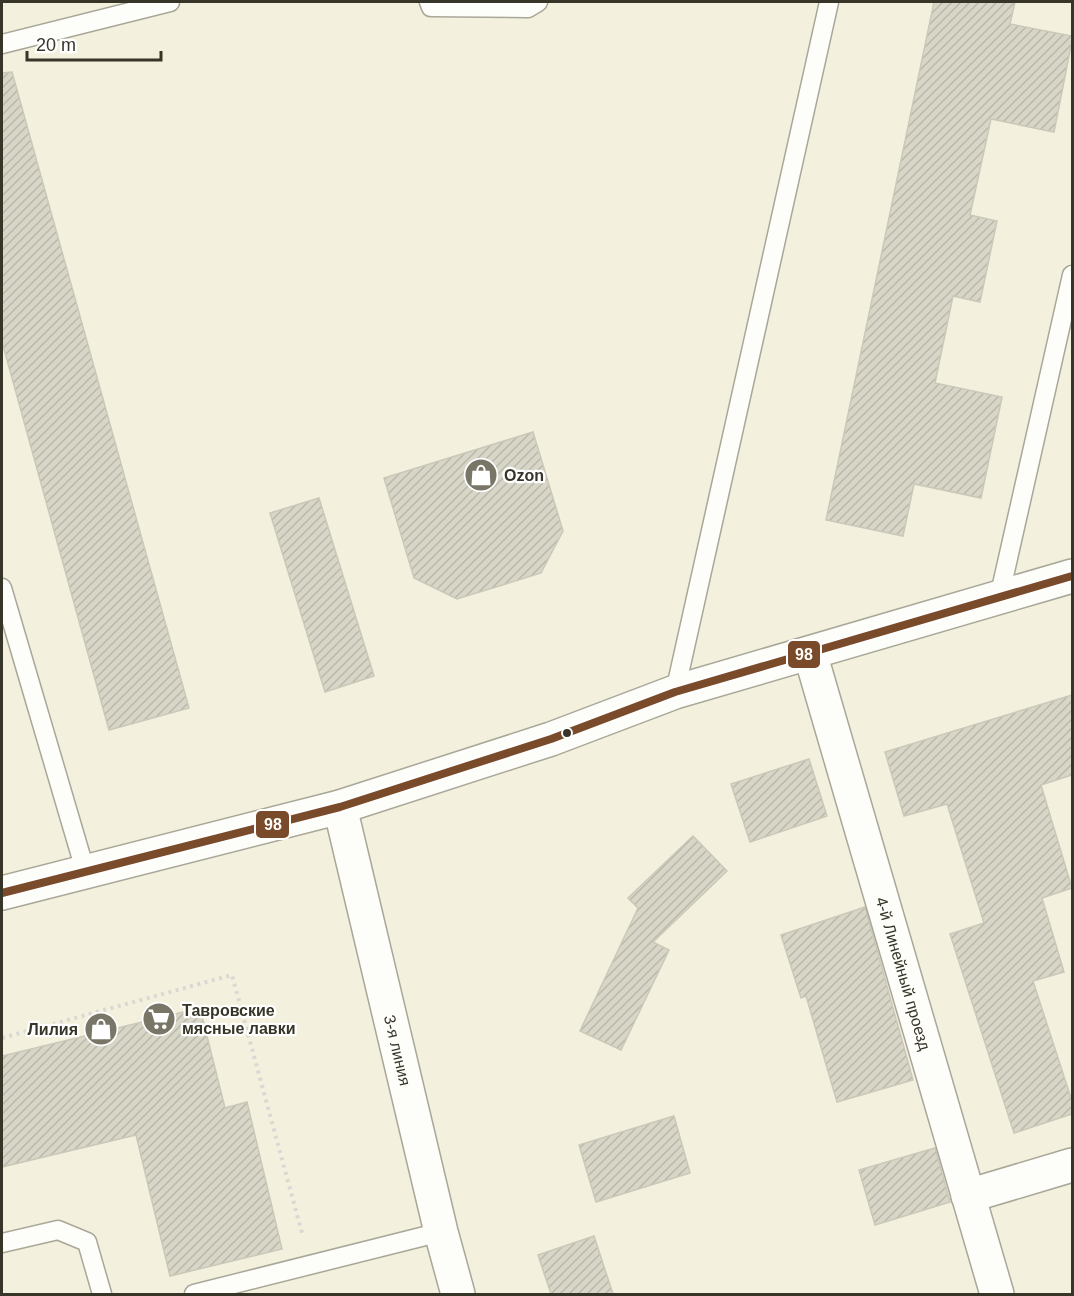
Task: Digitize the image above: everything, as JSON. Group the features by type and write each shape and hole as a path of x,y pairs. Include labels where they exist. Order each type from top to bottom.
{"street":[{"path":"2,893 85,870 340,807 551,739 675,692 1072,576"},
{"name":"4-й Линейный проезд","path":"810,653 997,1294"},
{"name":"3-я линия","path":"340,807 441,1232 458,1294"},
{"path":"968,1196 1072,1165"}],"lane":[{"path":"2,44 170,2"},
{"path":"429,2 432,7 528,8 538,2"},
{"path":"675,692 829,2"},
{"path":"999,598 1072,276"},
{"path":"2,588 85,870"},
{"path":"2,1243 58,1230 87,1242 102,1294"},
{"path":"194,1294 441,1232"}],"path":[{"path":"2,1038 232,975 311,1265"}],"building":[{"path":"934,2 1015,2 1010,24 1072,36 1072,41 1054,132 991,119 970,215 997,221 980,302 953,296 935,383 1002,397 981,498 914,484 903,536 826,520"},
{"path":"12,72 189,708 109,730 2,342 2,73"},
{"path":"533,432 563,531 541,573 457,599 414,578 384,478"},
{"path":"319,498 374,676 325,692 270,513"},
{"path":"1072,695 1072,775 1041,785 1072,888 1042,898 1064,972 1033,981 1072,1101 1072,1114 1014,1133 950,934 984,923 947,804 904,816 885,752"},
{"path":"809,759 827,816 750,842 731,784"},
{"path":"693,836 727,871 653,942 669,950 621,1050 580,1031 638,908 628,898"},
{"path":"865,907 913,1080 837,1102 806,996 801,998 781,935"},
{"path":"200,1008 225,1108 247,1102 282,1249 170,1276 136,1135 2,1167 2,1056"},
{"path":"674,1116 690,1173 596,1202 579,1145"},
{"path":"935,1148 950,1202 875,1225 859,1170"},
{"path":"594,1236 613,1294 551,1294 538,1255"}],"transit line":[{"name":"98","path":"2,893 340,807 551,739 675,692 1072,576"}],"place":[{"name":"Ozon","path":"481,475"},
{"name":"Тавровские мясные лавки","path":"159,1019"},
{"name":"Лилия","path":"101,1029"}]}
